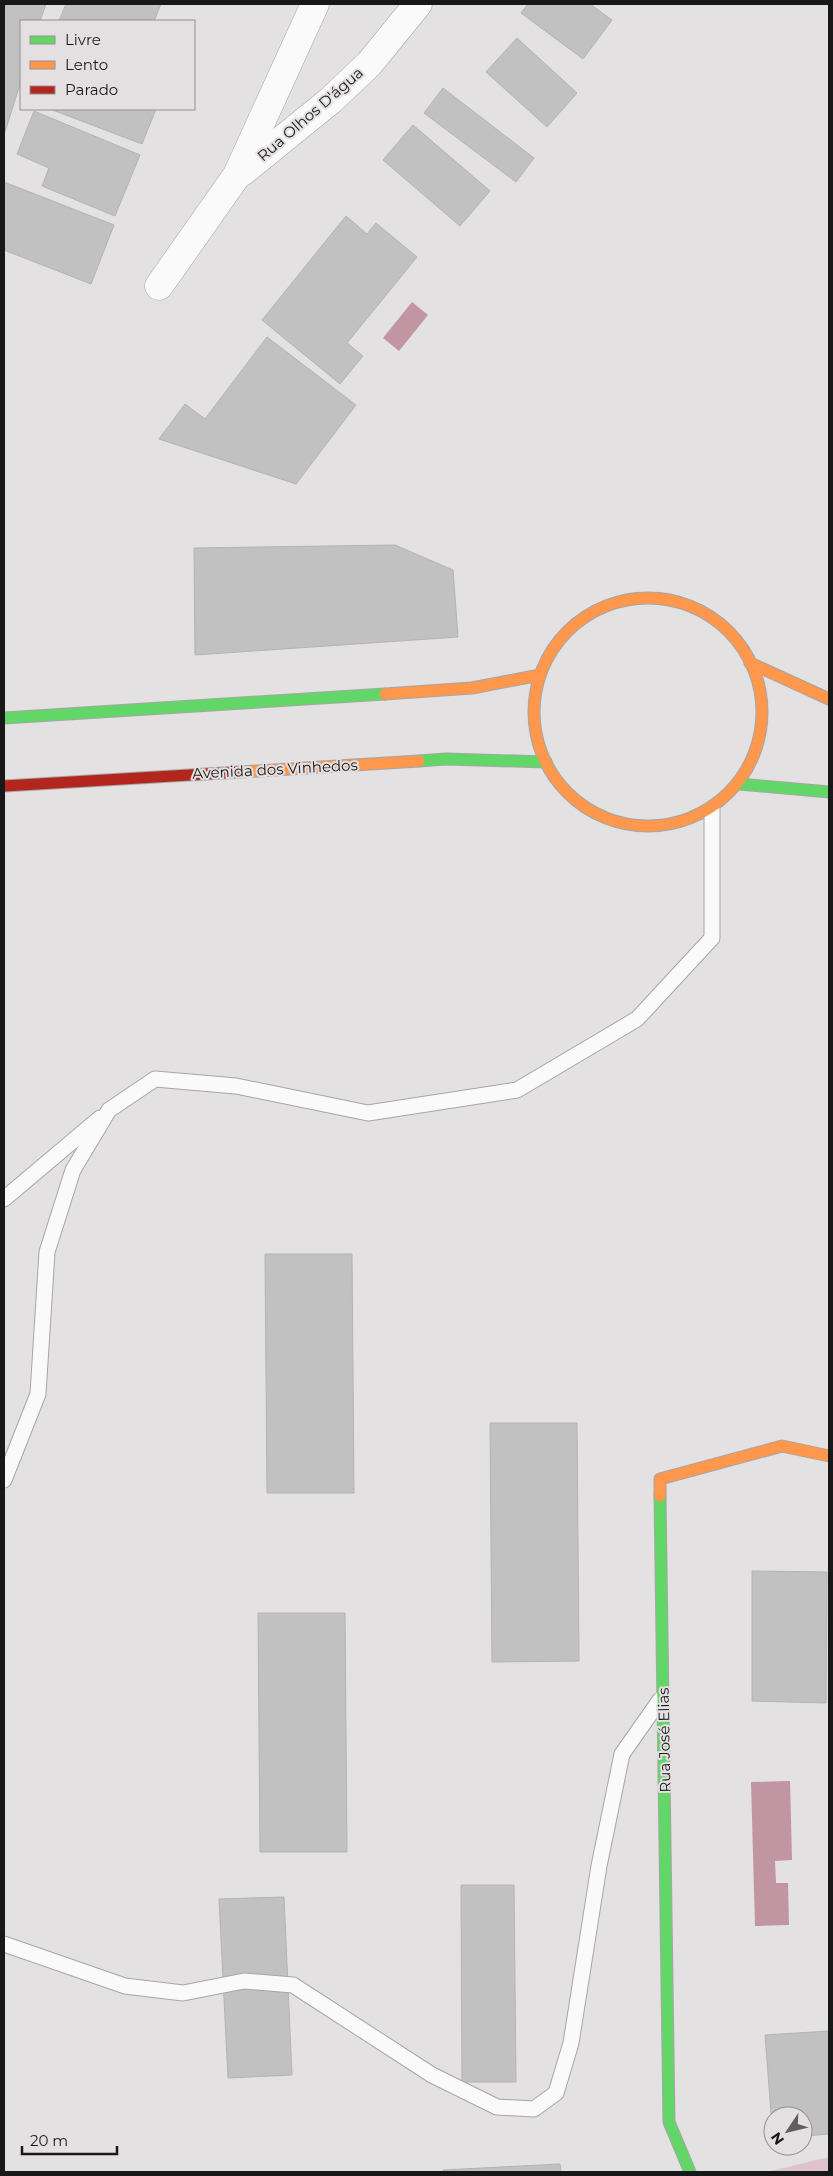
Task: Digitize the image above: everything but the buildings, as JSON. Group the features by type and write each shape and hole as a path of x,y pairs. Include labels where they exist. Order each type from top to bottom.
{"main road":[{"path":"639,597 678,601 714,618 742,646 750,663 758,679 763,716 757,752 739,784 712,809 679,824 642,827 606,820 574,801 550,773 535,736 533,697 544,660 568,628 601,606 639,597"},
{"path":"750,663 829,699"},
{"path":"4,718 472,688 540,675"},
{"name":"Avenida dos Vinhedos","path":"4,786 446,759 546,762"},
{"path":"739,784 829,792"},
{"name":"Rua José Elias","path":"690,2172 669,2122 660,1478 782,1446 829,1456"}],"street":[{"name":"Rua Olhos D'água","path":"159,286 238,175 315,4"},
{"name":"Rua Olhos D'água","path":"238,175 338,94 369,64 418,4"}],"lane":[{"path":"4,1199 109,1110 156,1080 236,1086 368,1113 517,1090 637,1019 712,938 712,809"},
{"path":"4,1480 38,1394 47,1252 73,1170 109,1110"},
{"path":"4,1944 125,1986 183,1993 244,1981 293,1984 432,2075 497,2108 534,2109 556,2093 571,2043 600,1866 622,1754 663,1696"}],"shaded area":[{"path":"412,302 428,315 399,351 383,338"},
{"path":"790,1781 792,1860 775,1861 776,1883 788,1883 789,1925 755,1926 751,1782"},
{"path":"829,2157 829,2172 767,2172"}],"traffic: fast":[{"path":"4,718 385,694"},
{"path":"419,761 446,759 546,762"},
{"path":"739,784 829,792"},
{"path":"660,1496 669,2122 690,2172"}],"traffic: slow":[{"path":"637,598 659,598 692,606 712,617 729,631 743,648 754,668 762,701 762,712 760,734 754,756 743,776 729,793 712,807 692,818 659,826 637,826 604,818 594,813 575,800 560,785 542,756 534,723 534,701 542,668 547,658 560,639 575,624 604,606 637,598"},
{"path":"750,663 829,699"},
{"path":"385,694 472,688 540,675"},
{"path":"240,772 419,761"},
{"path":"660,1496 660,1479 782,1446 829,1456"}],"traffic: jam":[{"path":"4,786 240,772"}]}
